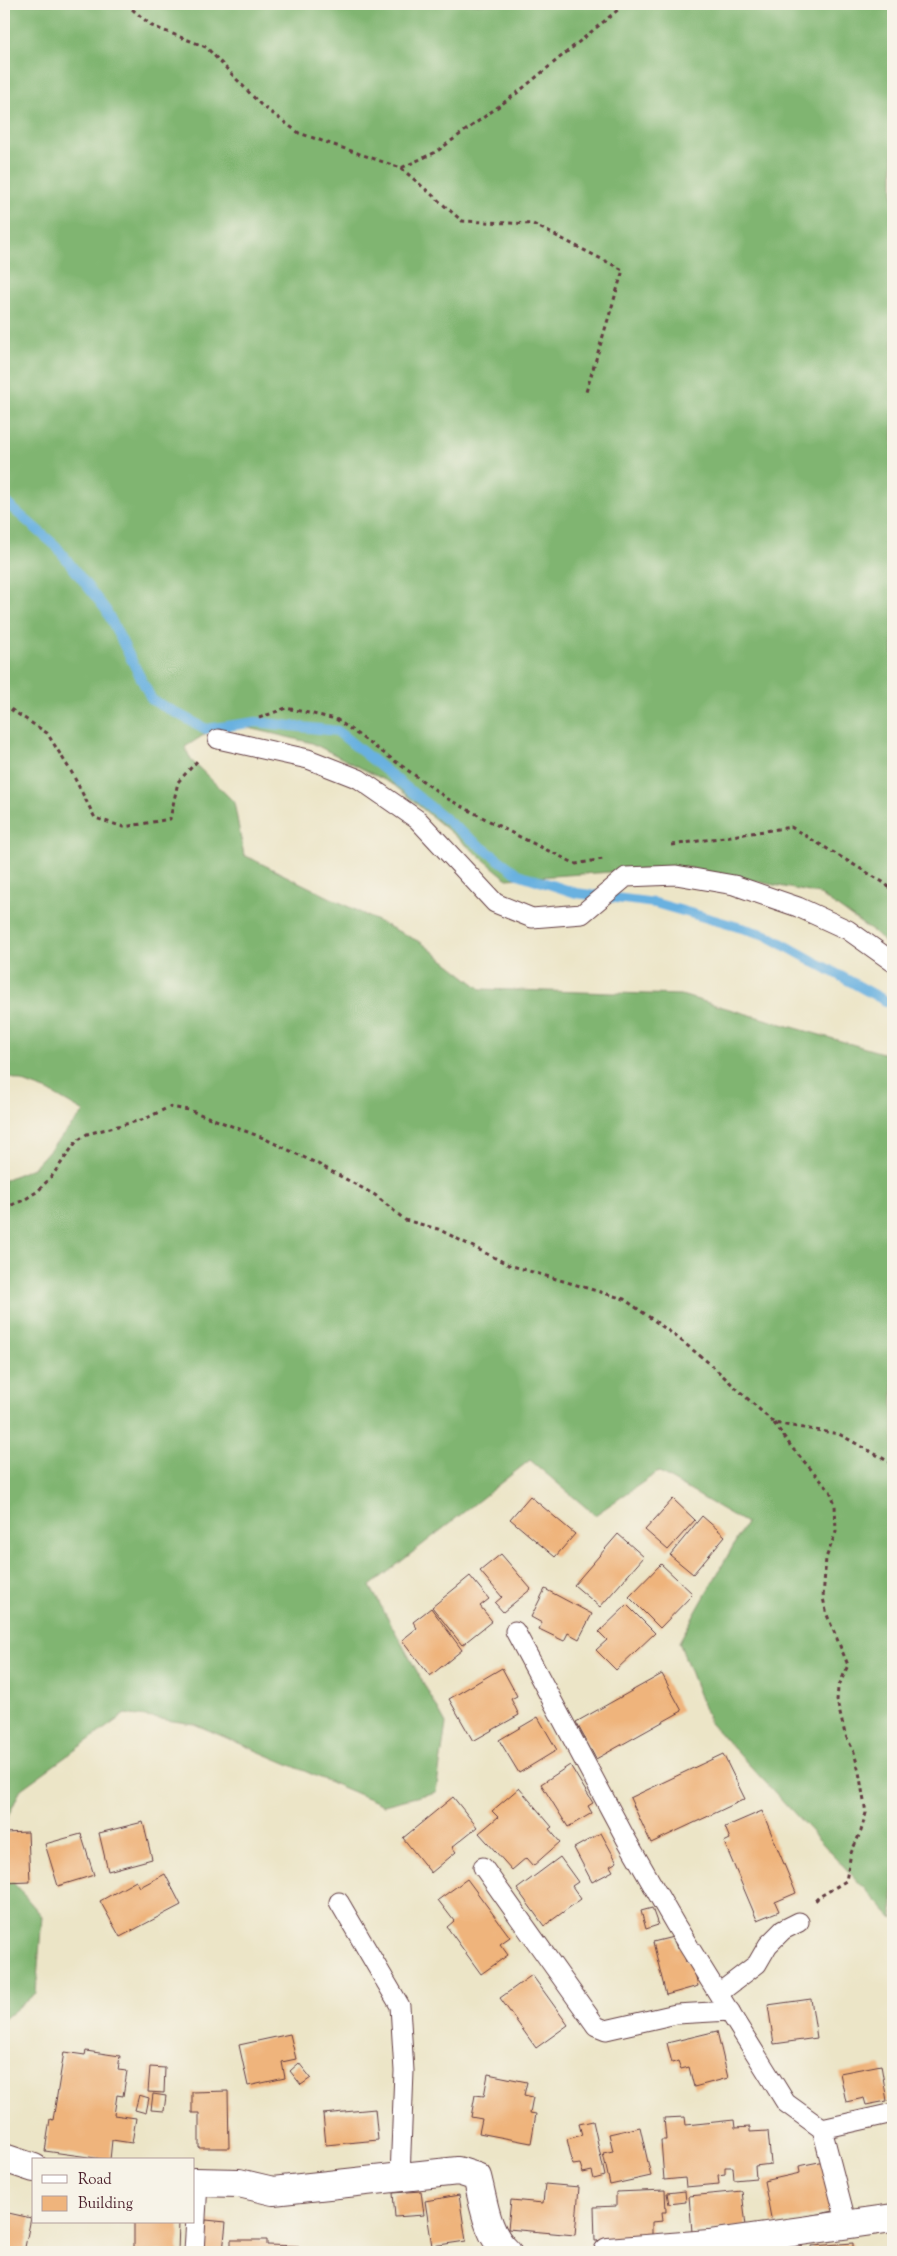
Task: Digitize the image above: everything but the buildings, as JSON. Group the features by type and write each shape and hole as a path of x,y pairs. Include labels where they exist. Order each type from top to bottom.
{"street":[{"path":"4,2158 32,2167"},
{"path":"196,2182 238,2183 273,2191 458,2172 477,2178 491,2232 498,2244 507,2252"},
{"path":"608,2252 709,2244 893,2218"}],"lane":[{"path":"218,739 308,759 359,779 418,820 495,903 532,918 582,914 626,877 676,875 734,885 798,907 848,930 893,962"},
{"path":"515,1631 626,1839 675,1924 786,2103 822,2130 847,2225"},
{"path":"483,1867 596,2026 606,2030 676,2014 730,2011"},
{"path":"338,1902 400,2006 404,2071 400,2177"},
{"path":"719,1993 757,1964 768,1945 783,1930 799,1922"},
{"path":"822,2130 893,2113"},
{"path":"195,2217 196,2182"},
{"path":"194,2252 195,2224"}],"path":[{"path":"126,4 152,26 206,47 260,105 299,133 401,168 462,221 533,224 623,270 586,392"},
{"path":"401,168 436,152 517,93 625,4"},
{"path":"4,705 47,733 72,773 95,818 124,827 170,818 178,782 218,739 232,729 286,708 336,719 448,799 576,864 604,859"},
{"path":"670,846 792,827 886,884 893,893"},
{"path":"4,1208 24,1200 38,1191 52,1176 76,1142 86,1134 145,1119 169,1107 189,1110 261,1137 318,1164 375,1195 404,1220 438,1229 509,1265 624,1299 673,1334 709,1364 774,1423 793,1449 830,1491 835,1504 836,1532 826,1558 822,1598 848,1665 838,1688 837,1701 845,1734 854,1752 866,1813 861,1831 851,1853 846,1881 818,1897 799,1922"},
{"path":"774,1423 838,1434 893,1464"}],"green space":[{"path":"4,4 893,4 893,950 875,933 819,894 685,867 507,879 394,785 312,743 224,722 185,747 191,760 234,802 244,855 422,943 481,989 681,995 893,1056 893,1919 710,1723 679,1642 746,1523 658,1472 595,1515 530,1460 370,1586 446,1724 436,1792 384,1805 194,1724 125,1714 21,1789 4,1825 4,1180 33,1168 84,1112 48,1091 4,1075"},
{"path":"4,1872 42,1916 36,1993 4,2019"}],"waterway":[{"path":"4,501 56,546 106,610 152,700 206,729 256,722 337,731 460,831 518,874 576,893 655,903 766,935 893,1005"}]}
